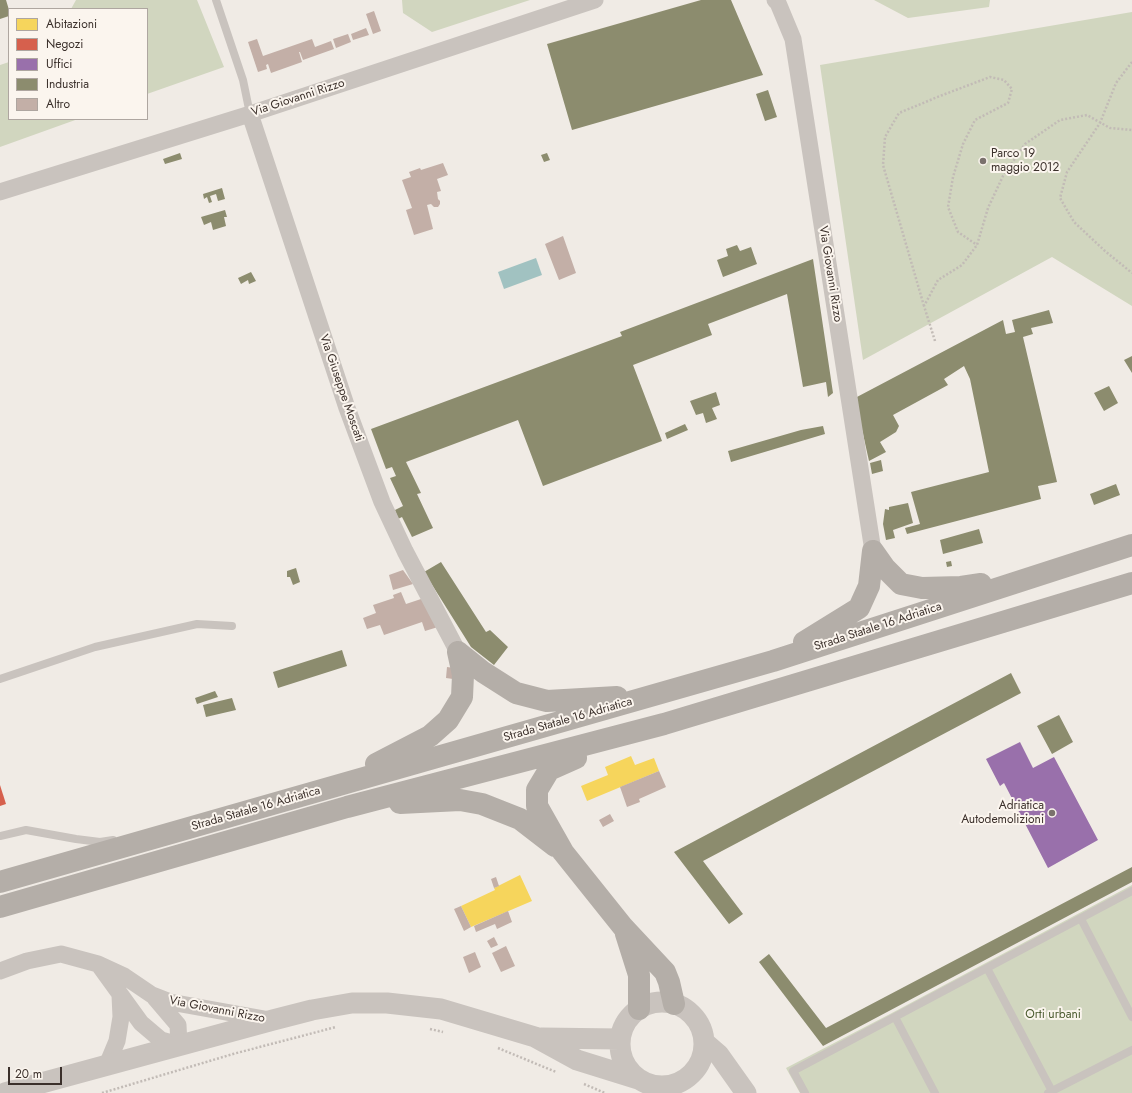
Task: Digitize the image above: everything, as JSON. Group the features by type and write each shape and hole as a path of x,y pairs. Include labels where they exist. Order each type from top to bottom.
{"highway":[{"name":"Strada Statale 16 Adriatica","path":"0,882 166,836 773,661 1132,545"},
{"path":"873,551 885,568 900,584 922,588 960,587 1041,574"},
{"path":"773,661 859,608 869,586 873,551"},
{"name":"Strada Statale 16 Adriatica","path":"0,907 347,807 664,724 1132,583"},
{"path":"458,652 483,672 516,692 547,701 658,694"},
{"path":"339,785 430,736 448,720 462,697 463,675 458,652"},
{"path":"664,724 602,747 549,770 537,790 537,806 563,852 623,927 665,972 674,1004"},
{"path":"347,807 460,800 482,804 520,819 563,852"},
{"path":"623,927 639,975 639,1009"}],"street":[{"name":"Via Giovanni Rizzo","path":"0,192 250,114 595,0"},
{"name":"Via Giovanni Rizzo","path":"775,0 778,3 792,39 873,551"},
{"name":"Via Giuseppe Moscati","path":"250,114 347,408 382,502 404,551 458,652"},
{"name":"Via Giovanni Rizzo","path":"0,971 27,961 61,954 98,964 124,976 152,994 170,1002 273,1020"},
{"path":"98,964 141,1022 162,1040 179,1045"},
{"path":"152,994 178,1025 179,1045"},
{"path":"107,1065 117,1042 121,1017 120,995"},
{"path":"5,1093 273,1020 312,1010 352,1003 387,1003 441,1009 535,1038 577,1060 638,1079 649,1085 677,1089 696,1069 702,1056 704,1042 702,1031 695,1018 684,1008 674,1004 662,1002 650,1004 639,1009 630,1017 623,1027 620,1039 620,1051 630,1072 638,1079"},
{"path":"535,1038 620,1039"},
{"path":"704,1042 719,1055 746,1093"}],"lane":[{"path":"216,0 243,80 250,114"},
{"path":"0,680 95,648 197,624 232,626"},
{"path":"0,836 26,830 100,842 166,836"},
{"path":"805,1093 793,1071 1132,891"},
{"path":"1081,919 1132,1017"},
{"path":"987,968 1051,1092 1132,1050"},
{"path":"895,1017 935,1093"}],"path":[{"path":"1132,62 1116,83 1100,123 1067,172 1060,198 1074,222 1104,251 1132,273"},
{"path":"935,341 883,165 885,137 899,113 990,77 1004,80 1012,89 1008,103 975,120 963,144 953,177 948,207 958,232 977,245"},
{"path":"924,306 938,280 962,265 977,245 988,208 1003,176 1025,144 1060,120 1087,115 1110,128 1132,130"},
{"path":"102,1093 233,1054 342,1026"},
{"path":"425,1028 447,1032"},
{"path":"497,1048 562,1075"},
{"path":"584,1084 605,1093"}],"green space":[{"path":"76,0 197,0 224,67 148,94 148,8 72,8"},
{"path":"402,0 530,0 432,32 403,13"},
{"path":"874,0 990,0 989,7 908,18"},
{"name":"Parco 19 maggio 2012","path":"1132,12 1132,306 1052,257 863,360 820,65"},
{"path":"8,62 8,120 75,120 0,147 0,65"},
{"name":"Orti urbani","path":"1132,885 1132,1093 800,1093 786,1068"}],"water":[{"path":"536,258 542,275 504,289 498,272"}],"building: Abitazioni":[{"path":"631,756 635,765 654,758 659,771 587,801 581,786 608,775 605,767"},
{"path":"520,875 532,901 471,927 461,906 495,890 494,888"}],"building: Negozi":[{"path":"0,785 6,804 0,806"}],"building: Uffici":[{"name":"Adriatica Autodemolizioni","path":"1020,742 1033,768 1054,757 1098,840 1048,868 1004,783 1000,786 986,759"}],"building: Industria":[{"path":"0,0 6,0 8,8 8,16 0,19"},
{"path":"701,0 731,0 763,75 572,130 547,44"},
{"path":"768,90 777,117 765,121 756,94"},
{"path":"180,153 182,159 165,164 163,159"},
{"path":"547,153 550,160 544,162 541,155"},
{"path":"222,188 225,199 218,201 216,194 210,196 212,202 209,203 207,197 204,199 203,194"},
{"path":"225,210 227,217 224,217 226,226 213,230 211,222 204,225 201,217"},
{"path":"737,245 740,251 751,247 757,264 723,277 717,260 728,256 726,249"},
{"path":"813,259 833,393 828,397 826,382 803,387 787,294 708,324 712,335 633,365 662,441 543,486 518,420 406,462 421,493 417,494 433,528 412,537 402,517 398,519 395,510 403,506 390,478 396,476 392,467 386,469 371,429 622,336 620,332"},
{"path":"251,272 256,281 249,284 248,280 241,284 238,278"},
{"path":"1049,310 1053,323 1031,328 1033,334 1023,337 1057,482 1038,486 1041,499 907,534 905,528 920,524 911,492 989,472 970,379 964,366 944,379 948,385 893,415 899,426 896,432 880,442 886,452 869,461 855,398 1003,320 1006,334 1015,332 1012,320"},
{"path":"1132,356 1132,373 1124,360"},
{"path":"1109,386 1118,403 1104,411 1094,393"},
{"path":"716,392 720,405 712,408 717,419 706,423 703,413 696,415 690,401"},
{"path":"685,424 688,430 667,439 665,433"},
{"path":"823,426 825,434 731,462 728,451 801,430"},
{"path":"881,460 883,471 872,474 870,463"},
{"path":"1116,484 1120,495 1094,505 1090,494"},
{"path":"908,503 913,523 893,530 895,538 886,540 883,524 885,509 889,510 889,507"},
{"path":"979,529 983,543 943,554 940,540"},
{"path":"951,561 952,566 947,567 946,562"},
{"path":"441,562 486,632 490,630 508,647 494,665 471,647 424,572"},
{"path":"296,568 300,582 293,585 290,577 287,577 287,571"},
{"path":"342,650 347,666 278,688 273,672"},
{"path":"1011,673 1021,693 703,861 743,914 729,924 674,852"},
{"path":"215,691 218,697 197,704 195,698"},
{"path":"232,698 236,710 206,717 203,705"},
{"path":"1059,715 1073,742 1052,754 1037,726"},
{"path":"1132,867 1132,882 823,1046 759,962 769,954 826,1028"}],"building: Altro":[{"path":"374,11 381,31 373,34 366,14"},
{"path":"366,28 369,35 353,40 351,34"},
{"path":"348,34 351,42 336,48 333,39"},
{"path":"257,39 263,56 312,39 315,47 331,41 334,49 303,60 299,52 302,62 271,73 268,64 266,65 267,69 258,72 248,42"},
{"path":"443,163 448,175 437,179 441,191 437,192 440,204 438,207 434,207 431,204 427,205 433,229 414,235 406,210 412,208 402,180 411,177 409,172"},
{"path":"563,236 576,273 559,280 545,244"},
{"path":"403,570 413,584 393,590 389,575"},
{"path":"401,592 406,604 424,598 438,627 425,631 422,622 384,635 380,625 367,629 363,618 376,613 373,605 394,598 393,595"},
{"path":"447,667 454,668 453,679 446,678"},
{"path":"659,771 666,787 639,799 640,802 627,807 620,787"},
{"path":"610,814 614,821 603,827 599,820"},
{"path":"496,877 499,886 494,888 491,879"},
{"path":"461,906 471,927 464,931 454,909"},
{"path":"508,911 512,922 497,929 495,924 476,932 474,926"},
{"path":"494,937 498,945 491,948 487,941"},
{"path":"506,946 515,966 501,972 492,953"},
{"path":"475,952 481,967 469,973 463,957"}],"place":[{"name":"Parco 19 maggio 2012","path":"983,161"},
{"name":"Adriatica Autodemolizioni","path":"1052,813"}]}
